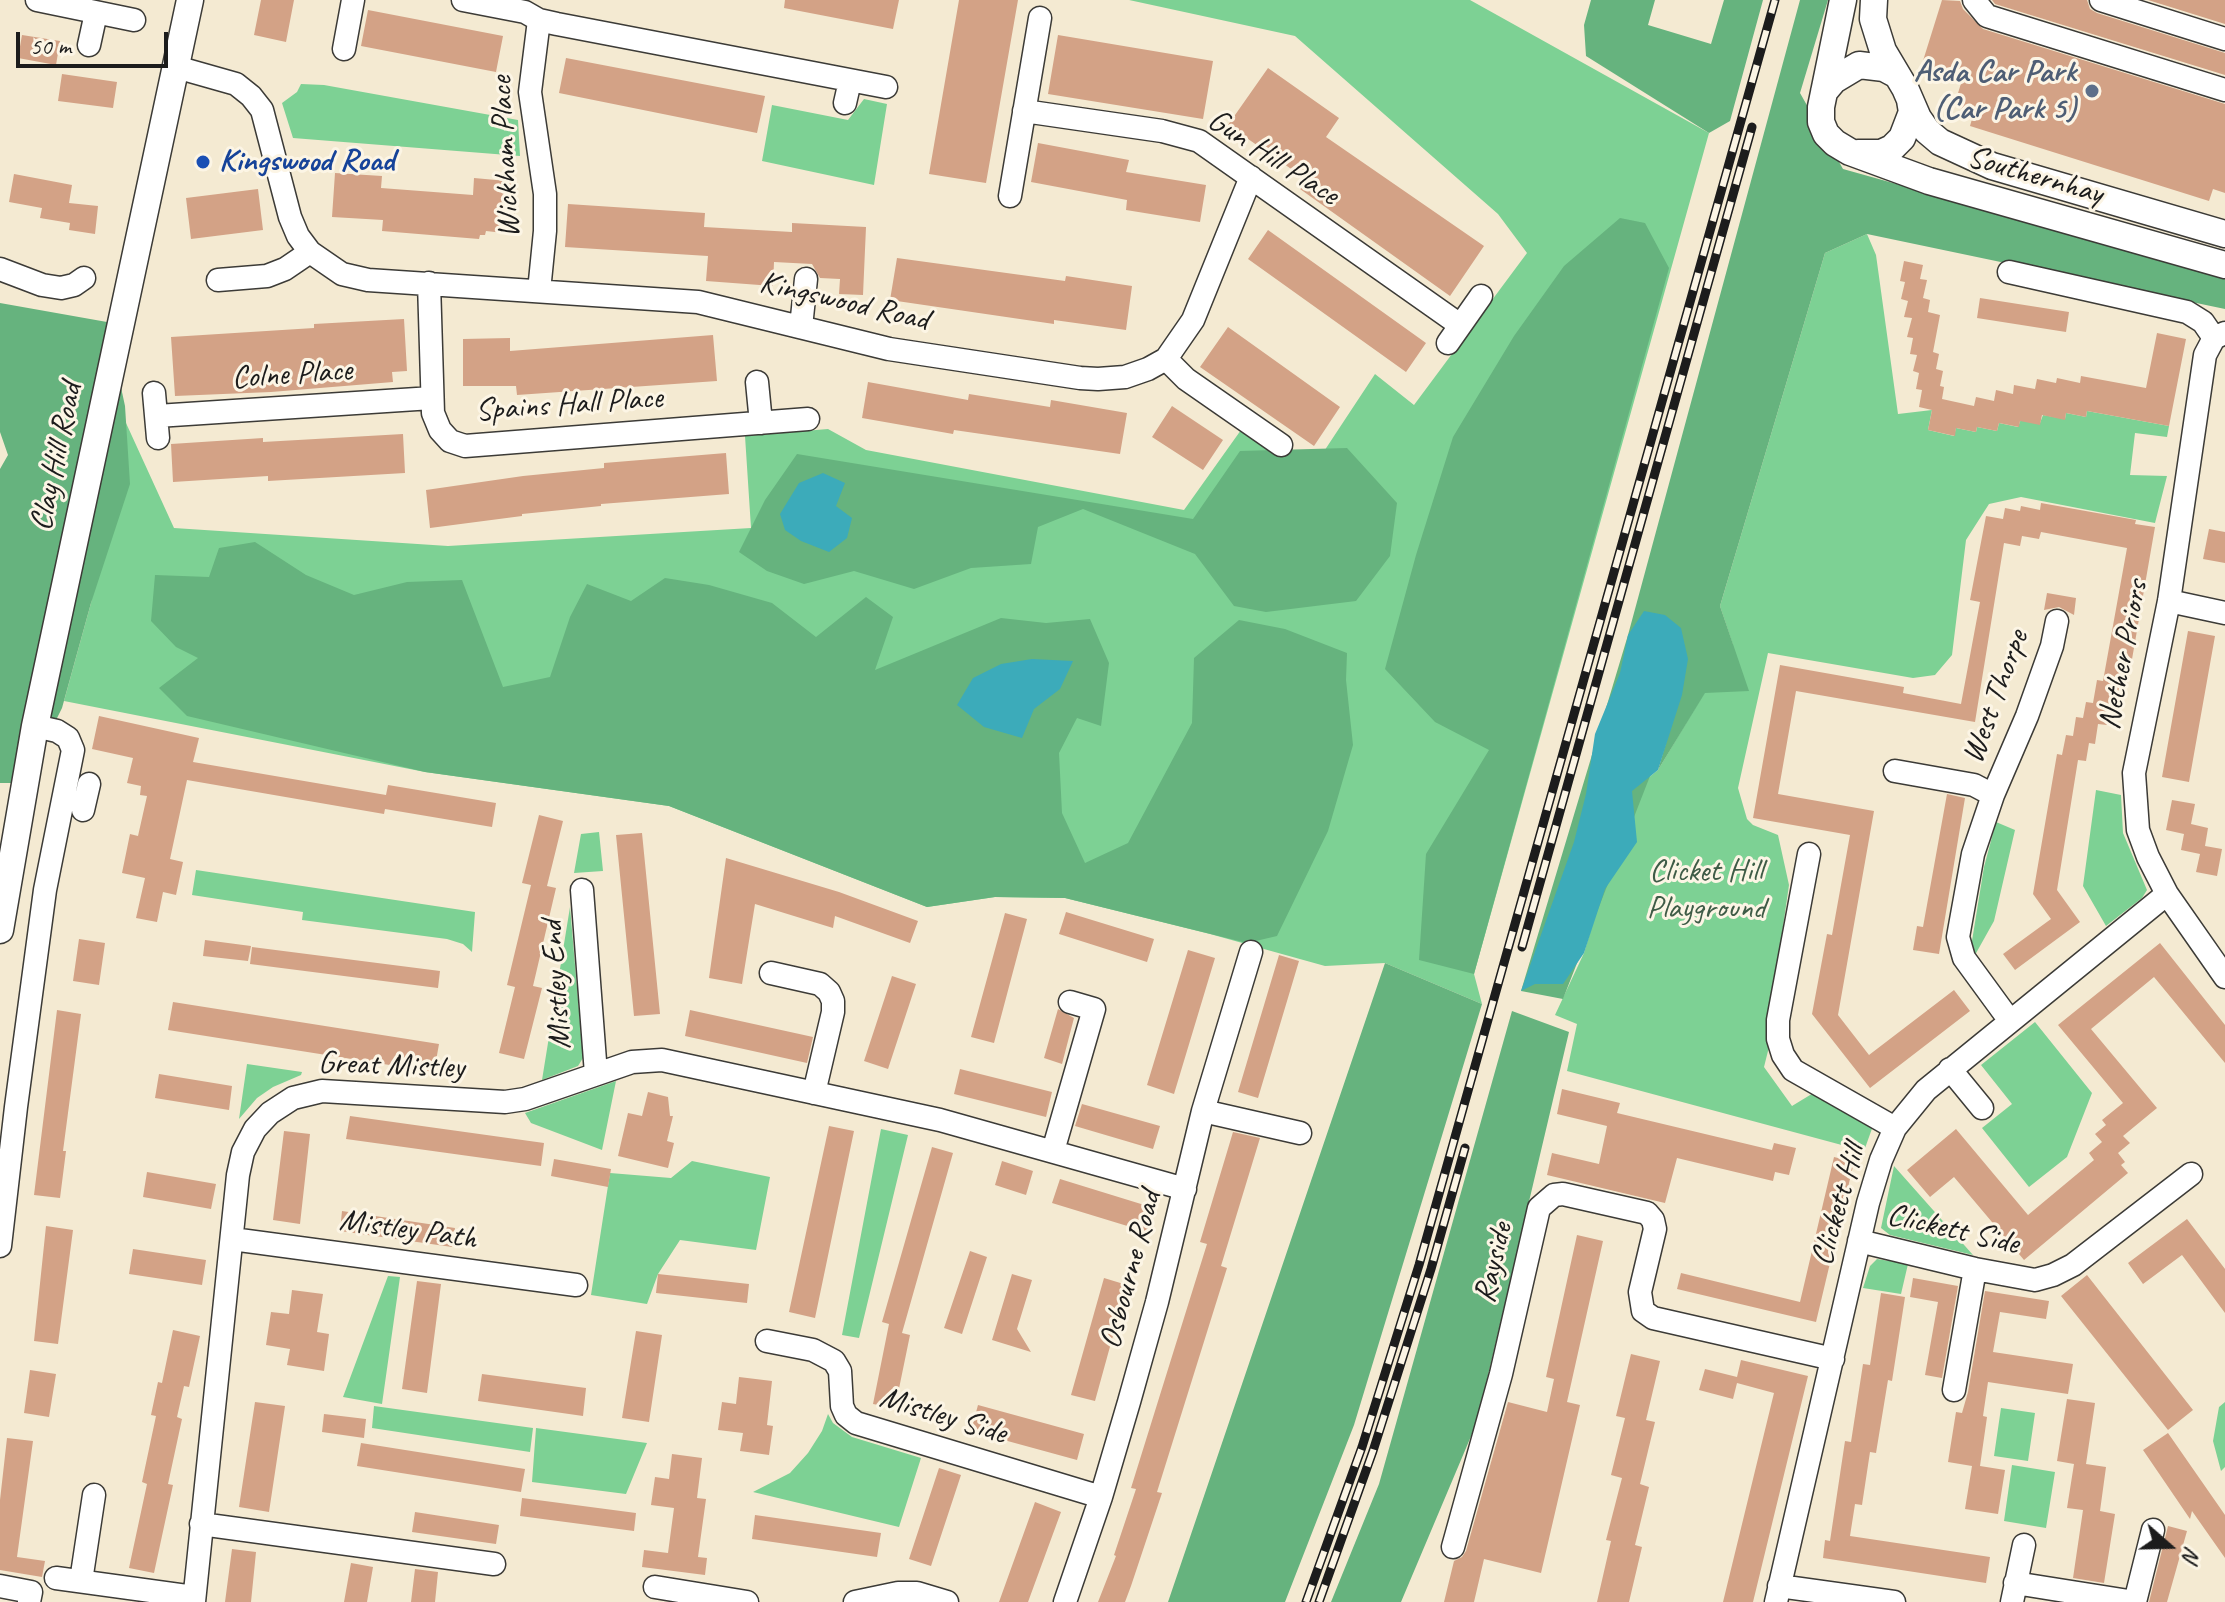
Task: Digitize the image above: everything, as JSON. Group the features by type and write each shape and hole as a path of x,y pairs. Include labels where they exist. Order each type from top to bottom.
{"street":[{"path":"37,0 134,20"},
{"name":"Clay Hill Road","path":"0,930 35,726 190,0"},
{"path":"344,49 353,0"},
{"path":"463,0 525,12 539,20 848,92 886,87"},
{"name":"Southernhay","path":"1843,0 1821,107 1821,122 1835,143 1850,152 1929,181 2225,265"},
{"name":"Southernhay","path":"1874,0 1873,19 1877,35 1927,131 1940,142 1973,159 2225,234"},
{"path":"1974,0 1987,16 2225,90"},
{"path":"2101,0 2225,39"},
{"path":"89,45 96,13"},
{"path":"1010,196 1040,18"},
{"name":"Wickham Place","path":"539,20 530,92 545,194 539,291"},
{"path":"1824,92 1846,70 1859,65 1884,68 1897,75"},
{"name":"Kingswood Road","path":"176,67 236,84 262,110 290,217 298,236 310,252 342,274 368,280 698,302 889,349 1080,378 1125,377 1166,359"},
{"path":"1850,152 1867,155 1892,148 1909,125 1912,112 1910,100"},
{"name":"Gun Hill Place","path":"1024,111 1183,135 1207,146 1454,334 1481,296"},
{"path":"1251,177 1193,320 1166,359 1186,379 1281,445"},
{"path":"2192,225 2225,218"},
{"path":"218,280 267,276 285,269 310,252"},
{"path":"0,269 42,285 61,288 74,285 84,278"},
{"path":"2009,272 2187,312 2219,335"},
{"path":"801,327 806,279"},
{"name":"Spains Hall Place","path":"429,283 433,413 440,430 450,441 465,446 808,419"},
{"name":"Nether Priors","path":"2219,335 2205,355 2169,601 2134,773 2138,830 2148,857 2167,894 2225,977"},
{"path":"757,382 761,423"},
{"name":"Colne Place","path":"154,393 157,427 432,398"},
{"path":"2169,601 2225,613"},
{"name":"West Thorpe","path":"2010,1021 1964,958 1958,937 1973,854 1993,795 2027,716 2052,646 2057,621"},
{"path":"0,1246 45,890 81,796 68,738 57,731 35,726"},
{"path":"1895,771 1974,785 1993,795"},
{"path":"1809,854 1778,1020 1778,1039 1783,1055 1793,1070 1895,1128"},
{"name":"Mistley End","path":"582,890 596,1074"},
{"name":"Clickett Hill","path":"1778,1594 1859,1241 1881,1160 1895,1128 1926,1090 1950,1069 2167,894"},
{"name":"Osbourne Road","path":"1065,1602 1101,1497 1157,1302 1203,1111 1251,952"},
{"path":"771,973 820,984 833,1001 814,1093"},
{"path":"1053,1151 1094,1009 1070,1002"},
{"name":"Great Mistley","path":"194,1599 238,1175 243,1152 255,1129 270,1113 293,1098 322,1091 505,1102 525,1099 632,1062 662,1060 940,1120 1185,1189"},
{"path":"1950,1069 1982,1108"},
{"path":"1203,1111 1300,1133"},
{"name":"Clickett Side","path":"1859,1241 2035,1280 2073,1265 2191,1174"},
{"name":"Rayside","path":"1453,1547 1501,1374 1539,1208 1554,1195 1563,1194 1647,1213 1653,1220 1655,1229 1640,1292 1643,1311 1653,1318 1833,1359"},
{"name":"Mistley Path","path":"232,1239 576,1285"},
{"path":"1954,1390 1975,1269"},
{"name":"Mistley Side","path":"767,1341 813,1350 834,1361 840,1371 842,1406 846,1415 856,1423 1101,1497"},
{"path":"81,1581 94,1495"},
{"path":"201,1524 494,1564"},
{"path":"2024,1545 2014,1593 2135,1602 2153,1530"},
{"path":"56,1578 194,1599"},
{"path":"0,1586 31,1592 29,1602"},
{"path":"655,1587 747,1602"},
{"path":"855,1602 898,1593 909,1598 947,1602"},
{"path":"1778,1594 1894,1602"}],"green space":[{"path":"1129,0 1470,0 1709,133 1474,974 1482,1004 1385,963 1325,966 1065,898 995,897 927,907 669,806 425,772 64,701 91,603 126,423 174,528 448,546 751,528 745,436 828,429 866,450 1184,510 1241,430 1309,474 1375,374 1414,405 1527,253 1498,214 1295,36"},
{"path":"1591,0 1655,0 1648,25 1711,44 1724,0 1763,0 1730,121 1709,133 1586,56 1584,25"},
{"path":"1800,0 1828,0 1800,93 1843,169 2225,276 2225,309 1867,234 1825,253 1720,606 1749,691 1705,693 1658,770 1675,712 1563,999 1521,991 1628,635"},
{"path":"301,84 324,85 518,120 520,156 293,138 282,103 297,92"},
{"path":"864,99 887,104 874,185 762,161 772,105 848,120"},
{"path":"1620,218 1645,223 1669,268 1474,974 1419,960 1426,854 1489,750 1435,722 1385,669 1453,437 1514,336 1564,266"},
{"name":"Clicket Hill Playground","path":"1867,234 1876,255 1898,414 1932,410 1928,430 1954,436 1956,428 1976,432 1977,427 1997,431 1999,423 2018,427 2021,419 2040,423 2043,415 2065,419 2066,413 2086,417 2087,411 2169,426 2167,437 2135,433 2130,475 2167,476 2155,523 2021,497 1989,504 1966,540 1952,655 1935,675 1913,678 1768,653 1738,788 1747,819 1753,825 1778,835 1789,885 1775,982 1774,1027 1764,1067 1792,1106 1815,1092 1874,1123 1864,1151 1567,1071 1577,1024 1555,1015 1584,953 1632,791 1658,770 1733,645 1720,606 1825,253"},
{"path":"0,303 107,322 125,406 130,484 91,603 62,708 25,783 0,783 0,469 8,455 0,432"},
{"path":"1347,448 1397,503 1390,556 1356,601 1266,612 1234,606 1195,554 1083,509 1038,527 1031,564 971,568 914,589 854,571 804,584 767,571 739,552 765,500 797,454 1193,519 1240,451"},
{"path":"255,542 306,575 354,595 407,582 462,580 503,687 550,677 570,617 587,584 631,601 665,578 709,585 772,603 816,637 866,597 893,617 875,670 1001,618 1046,623 1090,619 1109,663 1101,726 1077,718 1059,753 1062,813 1085,863 1128,843 1192,723 1194,658 1239,620 1285,629 1347,653 1346,680 1353,745 1328,831 1277,936 1247,943 1065,898 995,897 927,907 669,806 425,772 187,716 159,688 198,658 176,647 151,621 155,575 209,577 219,548"},
{"path":"2096,790 2121,795 2123,833 2147,890 2142,898 2106,926 2083,886"},
{"path":"1996,822 2015,830 1994,921 1975,955 1971,947 1984,867"},
{"path":"599,832 603,871 574,873 581,834"},
{"path":"196,870 475,912 472,952 463,944 447,939 302,920 303,912 192,895"},
{"path":"570,907 583,1058 578,1066 542,1080"},
{"path":"1385,963 1482,1004 1354,1425 1285,1602 1168,1602"},
{"path":"1512,1011 1569,1032 1477,1422 1401,1602 1331,1602 1379,1484"},
{"path":"2035,1022 2092,1093 2067,1157 2029,1187 1982,1128 2012,1104 1981,1065"},
{"path":"247,1064 302,1072 257,1098 239,1119"},
{"path":"616,1081 602,1150 531,1123 525,1113"},
{"path":"881,1129 908,1135 859,1338 842,1335"},
{"path":"692,1161 770,1177 756,1250 680,1240 658,1274 647,1304 591,1295 610,1173 671,1178"},
{"path":"1894,1166 1973,1255 1890,1235 1881,1228"},
{"path":"1877,1259 1908,1264 1901,1294 1863,1288 1870,1266"},
{"path":"388,1276 400,1277 382,1404 343,1397"},
{"path":"2225,1402 2225,1467 2221,1471 2213,1441 2219,1407"},
{"path":"374,1406 533,1428 530,1452 372,1428"},
{"path":"2001,1408 2035,1413 2028,1461 1994,1456"},
{"path":"828,1414 833,1423 852,1437 921,1458 899,1527 753,1492 790,1473 808,1453 822,1431"},
{"path":"536,1428 647,1443 626,1494 532,1482"},
{"path":"2012,1465 2055,1472 2046,1528 2004,1521"}],"water":[{"path":"823,473 845,483 836,506 852,518 847,538 829,552 801,541 785,530 780,514 799,483"},
{"path":"1644,611 1665,615 1681,628 1688,659 1682,695 1658,770 1632,791 1637,842 1605,889 1584,953 1563,984 1535,984 1521,991 1574,842 1586,794 1595,734 1620,673 1628,635"},
{"path":"1032,659 1073,661 1060,689 1034,709 1022,738 984,727 957,705 973,678 1001,664"}],"building":[{"path":"261,0 294,0 286,42 254,35"},
{"path":"785,0 899,0 893,29 784,8"},
{"path":"959,0 1018,0 986,183 929,174"},
{"name":"Asda Car Park (Car Park 5)","path":"1942,0 1960,1 1963,9 1983,29 2225,104 2225,193 2213,189 2209,201 1970,126 1974,112 1954,106 1963,77 1922,64"},
{"path":"1992,0 2087,0 2090,9 2097,13 2225,53 2225,75 1995,4"},
{"path":"2148,0 2225,0 2225,24"},
{"path":"368,10 503,36 496,72 361,46"},
{"path":"22,35 60,41 56,65 18,58"},
{"path":"1058,35 1213,61 1203,119 1048,94"},
{"path":"566,58 765,96 757,133 559,93"},
{"path":"1268,68 1339,118 1326,137 1484,246 1450,296 1300,189 1307,180 1228,125"},
{"path":"62,74 117,82 113,108 58,101"},
{"path":"1038,143 1129,160 1126,172 1206,185 1200,222 1126,210 1127,200 1031,182"},
{"path":"335,173 382,176 381,188 473,195 474,178 518,182 513,234 486,231 479,239 382,231 383,220 332,217"},
{"path":"14,174 72,185 69,203 98,206 95,234 69,230 70,223 40,218 42,208 9,202"},
{"path":"258,189 263,230 191,239 186,198"},
{"path":"568,204 705,213 704,227 792,232 792,223 866,227 863,295 839,294 840,279 820,278 812,264 774,262 773,286 706,281 708,256 565,247"},
{"path":"1268,230 1426,343 1406,372 1248,259"},
{"path":"897,258 1065,281 1066,276 1132,286 1126,330 1054,320 1054,324 890,300"},
{"path":"1904,261 1923,265 1920,279 1927,280 1923,298 1930,300 1928,312 1940,315 1933,352 1939,354 1936,369 1943,371 1940,386 1944,387 1942,399 1974,406 1976,397 1994,401 1996,390 2013,394 2014,385 2035,389 2037,379 2056,383 2057,378 2080,383 2081,376 2146,388 2157,333 2186,339 2169,426 2087,411 2086,417 2066,413 2065,420 2042,415 2040,425 2020,421 2019,427 1999,423 1997,431 1977,427 1976,432 1956,428 1955,436 1928,430 1932,410 1919,407 1922,390 1916,389 1919,373 1913,371 1917,355 1910,354 1913,338 1907,337 1912,318 1904,317 1908,301 1901,299 1905,282 1900,281"},
{"path":"1980,298 2069,312 2066,332 1977,318"},
{"path":"404,319 407,371 392,372 393,382 175,396 171,337"},
{"path":"1228,327 1340,407 1314,446 1200,367"},
{"path":"713,335 717,381 517,395 516,386 463,386 463,339 510,338 510,351"},
{"path":"868,382 968,400 969,394 1050,407 1051,400 1127,413 1120,454 954,430 953,434 862,418"},
{"path":"1172,406 1223,440 1203,470 1152,437"},
{"path":"403,434 405,473 268,481 268,476 173,482 171,444"},
{"path":"726,453 729,494 601,504 430,528 426,490 604,468 604,463"},
{"path":"2041,503 2136,520 2135,524 2155,527 2127,688 2119,687 2116,707 2110,706 2107,725 2098,724 2095,744 2089,743 2086,761 2078,760 2057,890 2080,922 2015,970 2003,954 2051,919 2033,894 2057,754 2062,755 2066,735 2073,736 2076,717 2083,718 2086,702 2093,703 2097,680 2103,681 2127,548 2041,532 2039,539 2022,536 2020,546 2004,543 1975,722 1796,691 1778,794 1874,811 1838,1015 1869,1055 1954,990 1970,1011 1870,1088 1812,1014 1827,934 1832,935 1850,835 1753,818 1780,665 1904,687 1903,693 1961,704 1980,602 1970,600 1986,516 2003,519 2005,508 2020,511 2021,506 2040,510"},
{"path":"2209,529 2225,532 2225,563 2203,559"},
{"path":"2047,593 2076,598 2074,615 2059,607 2044,610"},
{"path":"2188,631 2215,636 2189,782 2162,777"},
{"path":"99,716 199,738 193,762 386,795 388,785 496,803 492,827 385,809 384,814 187,780 170,859 183,862 176,895 163,892 157,922 136,918 145,878 122,873 130,834 138,836 147,796 140,795 141,786 127,783 133,758 92,749"},
{"path":"1947,794 1965,798 1939,954 1913,950 1917,926 1923,927"},
{"path":"2172,800 2195,804 2191,824 2208,828 2205,846 2222,849 2217,876 2196,872 2200,854 2181,850 2184,834 2166,830"},
{"path":"539,815 563,821 547,886 556,888 533,986 542,988 524,1059 499,1053 515,987 507,985 531,885 522,883"},
{"path":"642,833 660,1014 634,1016 616,835"},
{"path":"726,858 839,892 918,921 910,943 835,916 833,928 755,904 742,984 709,978"},
{"path":"1066,912 1154,939 1147,962 1059,934"},
{"path":"1005,913 1027,919 994,1043 971,1037"},
{"path":"79,939 105,943 99,985 73,981"},
{"path":"205,940 251,946 248,961 203,956"},
{"path":"2160,943 2225,1025 2225,1063 2154,977 2091,1029 2157,1108 2123,1136 2130,1143 2118,1153 2125,1162 2121,1165 2128,1173 2024,1260 1954,1177 1930,1197 1907,1170 1956,1129 2028,1215 2094,1160 2089,1153 2102,1142 2095,1134 2106,1125 2102,1120 2123,1103 2058,1025"},
{"path":"252,947 440,971 438,988 250,964"},
{"path":"1188,950 1215,958 1174,1094 1147,1085"},
{"path":"1279,955 1299,961 1258,1098 1238,1092"},
{"path":"892,976 916,984 888,1069 864,1061"},
{"path":"173,1002 439,1044 434,1072 168,1030"},
{"path":"1058,1009 1074,1018 1062,1064 1044,1058"},
{"path":"57,1010 81,1014 60,1198 34,1195"},
{"path":"690,1010 813,1037 807,1063 685,1036"},
{"path":"960,1069 1052,1092 1046,1117 954,1094"},
{"path":"159,1074 232,1086 229,1110 155,1098"},
{"path":"1562,1089 1620,1103 1617,1113 1772,1150 1774,1143 1796,1148 1789,1175 1775,1172 1773,1181 1677,1158 1665,1203 1547,1175 1552,1153 1599,1164 1607,1126 1557,1114"},
{"path":"648,1092 668,1097 670,1116 673,1116 667,1141 674,1143 668,1168 618,1156 628,1113 642,1116"},
{"path":"1082,1104 1160,1126 1153,1149 1075,1126"},
{"path":"350,1116 544,1143 541,1166 346,1139"},
{"path":"829,1126 854,1131 815,1318 789,1312"},
{"path":"284,1131 310,1134 300,1224 273,1220"},
{"path":"1233,1132 1260,1138 1221,1266 1227,1268 1157,1492 1162,1493 1125,1602 1098,1602 1116,1556 1136,1489 1131,1488 1207,1244 1200,1242"},
{"path":"932,1147 953,1153 902,1333 910,1335 895,1408 873,1404 889,1324 882,1322"},
{"path":"1834,1157 1854,1162 1816,1322 1677,1289 1681,1273 1800,1302"},
{"path":"554,1159 611,1169 608,1187 551,1176"},
{"path":"1002,1161 1033,1171 1026,1195 995,1185"},
{"path":"147,1172 216,1184 211,1209 143,1197"},
{"path":"1060,1179 1154,1208 1147,1232 1052,1203"},
{"path":"342,1211 455,1228 452,1247 340,1231"},
{"path":"2187,1219 2225,1269 2225,1313 2182,1255 2143,1284 2128,1263"},
{"path":"46,1226 73,1230 58,1344 34,1341"},
{"path":"1577,1235 1603,1241 1567,1402 1580,1405 1541,1573 1484,1559 1474,1602 1444,1602 1454,1561 1466,1551 1508,1402 1547,1412 1554,1379 1546,1377"},
{"path":"133,1249 206,1260 202,1285 129,1274"},
{"path":"970,1251 987,1257 962,1334 944,1328"},
{"path":"658,1274 749,1284 747,1303 656,1293"},
{"path":"1012,1274 1032,1280 1017,1329 1031,1352 992,1340"},
{"path":"2087,1275 2193,1410 2168,1430 2061,1296"},
{"path":"1104,1278 1127,1285 1095,1401 1071,1395"},
{"path":"1913,1278 1958,1286 1942,1378 1925,1375 1938,1302 1910,1297"},
{"path":"417,1281 441,1284 427,1393 402,1389"},
{"path":"292,1290 323,1294 317,1332 329,1334 324,1371 287,1365 290,1349 266,1345 271,1312 289,1314"},
{"path":"1985,1291 2049,1301 2046,1319 2000,1312 1993,1352 2073,1364 2068,1394 1988,1382 1980,1466 2005,1470 1998,1514 1965,1509 1972,1466 1948,1462 1956,1412 1962,1413 1968,1392"},
{"path":"1881,1293 1905,1297 1892,1381 1888,1380 1876,1453 1870,1452 1862,1505 1855,1504 1850,1536 1990,1557 1986,1583 1823,1558 1825,1540 1830,1541 1845,1441 1851,1442 1863,1364 1870,1365"},
{"path":"173,1330 200,1336 189,1387 184,1386 177,1417 182,1419 168,1484 173,1485 154,1573 129,1568 147,1484 142,1482 156,1416 151,1415 158,1382 162,1383"},
{"path":"636,1331 662,1335 649,1422 622,1418"},
{"path":"1631,1354 1660,1361 1646,1420 1655,1422 1640,1484 1649,1487 1635,1545 1642,1547 1629,1602 1597,1602 1611,1541 1606,1540 1622,1478 1611,1475 1625,1418 1616,1416"},
{"path":"1741,1360 1808,1376 1753,1602 1723,1602 1774,1393 1737,1383 1733,1399 1699,1390 1705,1369 1737,1377"},
{"path":"30,1370 56,1374 49,1417 24,1413"},
{"path":"482,1374 586,1388 583,1416 478,1401"},
{"path":"739,1377 772,1381 767,1425 773,1426 769,1455 740,1451 743,1433 718,1430 722,1402 736,1404"},
{"path":"2067,1399 2095,1403 2086,1464 2106,1467 2100,1511 2115,1514 2104,1583 2073,1578 2083,1510 2067,1508 2074,1464 2057,1461"},
{"path":"255,1402 285,1406 269,1512 239,1507"},
{"path":"978,1405 1084,1434 1077,1460 971,1431"},
{"path":"324,1414 366,1419 364,1438 322,1432"},
{"path":"2168,1433 2225,1515 2225,1558 2192,1511 2190,1519 2143,1450"},
{"path":"7,1438 33,1441 17,1557 45,1561 42,1577 0,1570 0,1500"},
{"path":"361,1443 525,1469 521,1492 357,1466"},
{"path":"672,1454 702,1458 697,1498 706,1499 698,1557 707,1558 705,1575 642,1567 644,1550 668,1553 674,1508 651,1505 655,1477 669,1479"},
{"path":"939,1468 961,1475 931,1566 909,1559"},
{"path":"522,1498 636,1513 634,1531 520,1516"},
{"path":"1035,1502 1061,1512 1028,1602 999,1602"},
{"path":"415,1512 499,1525 496,1544 412,1532"},
{"path":"755,1515 881,1533 877,1557 752,1539"},
{"path":"2168,1526 2187,1531 2167,1602 2149,1602"},
{"path":"232,1549 256,1552 251,1602 225,1602"},
{"path":"351,1563 373,1567 367,1602 344,1602"},
{"path":"415,1569 438,1572 435,1602 411,1602"}],"railway":[{"path":"1306,1602 1362,1447 1419,1265 1775,0"},
{"path":"1522,947 1752,127"},
{"path":"1319,1602 1373,1451 1431,1269 1465,1148"}],"place":[{"name":"Asda Car Park (Car Park 5)","path":"2092,91"},
{"name":"Kingswood Road","path":"203,162"}]}
